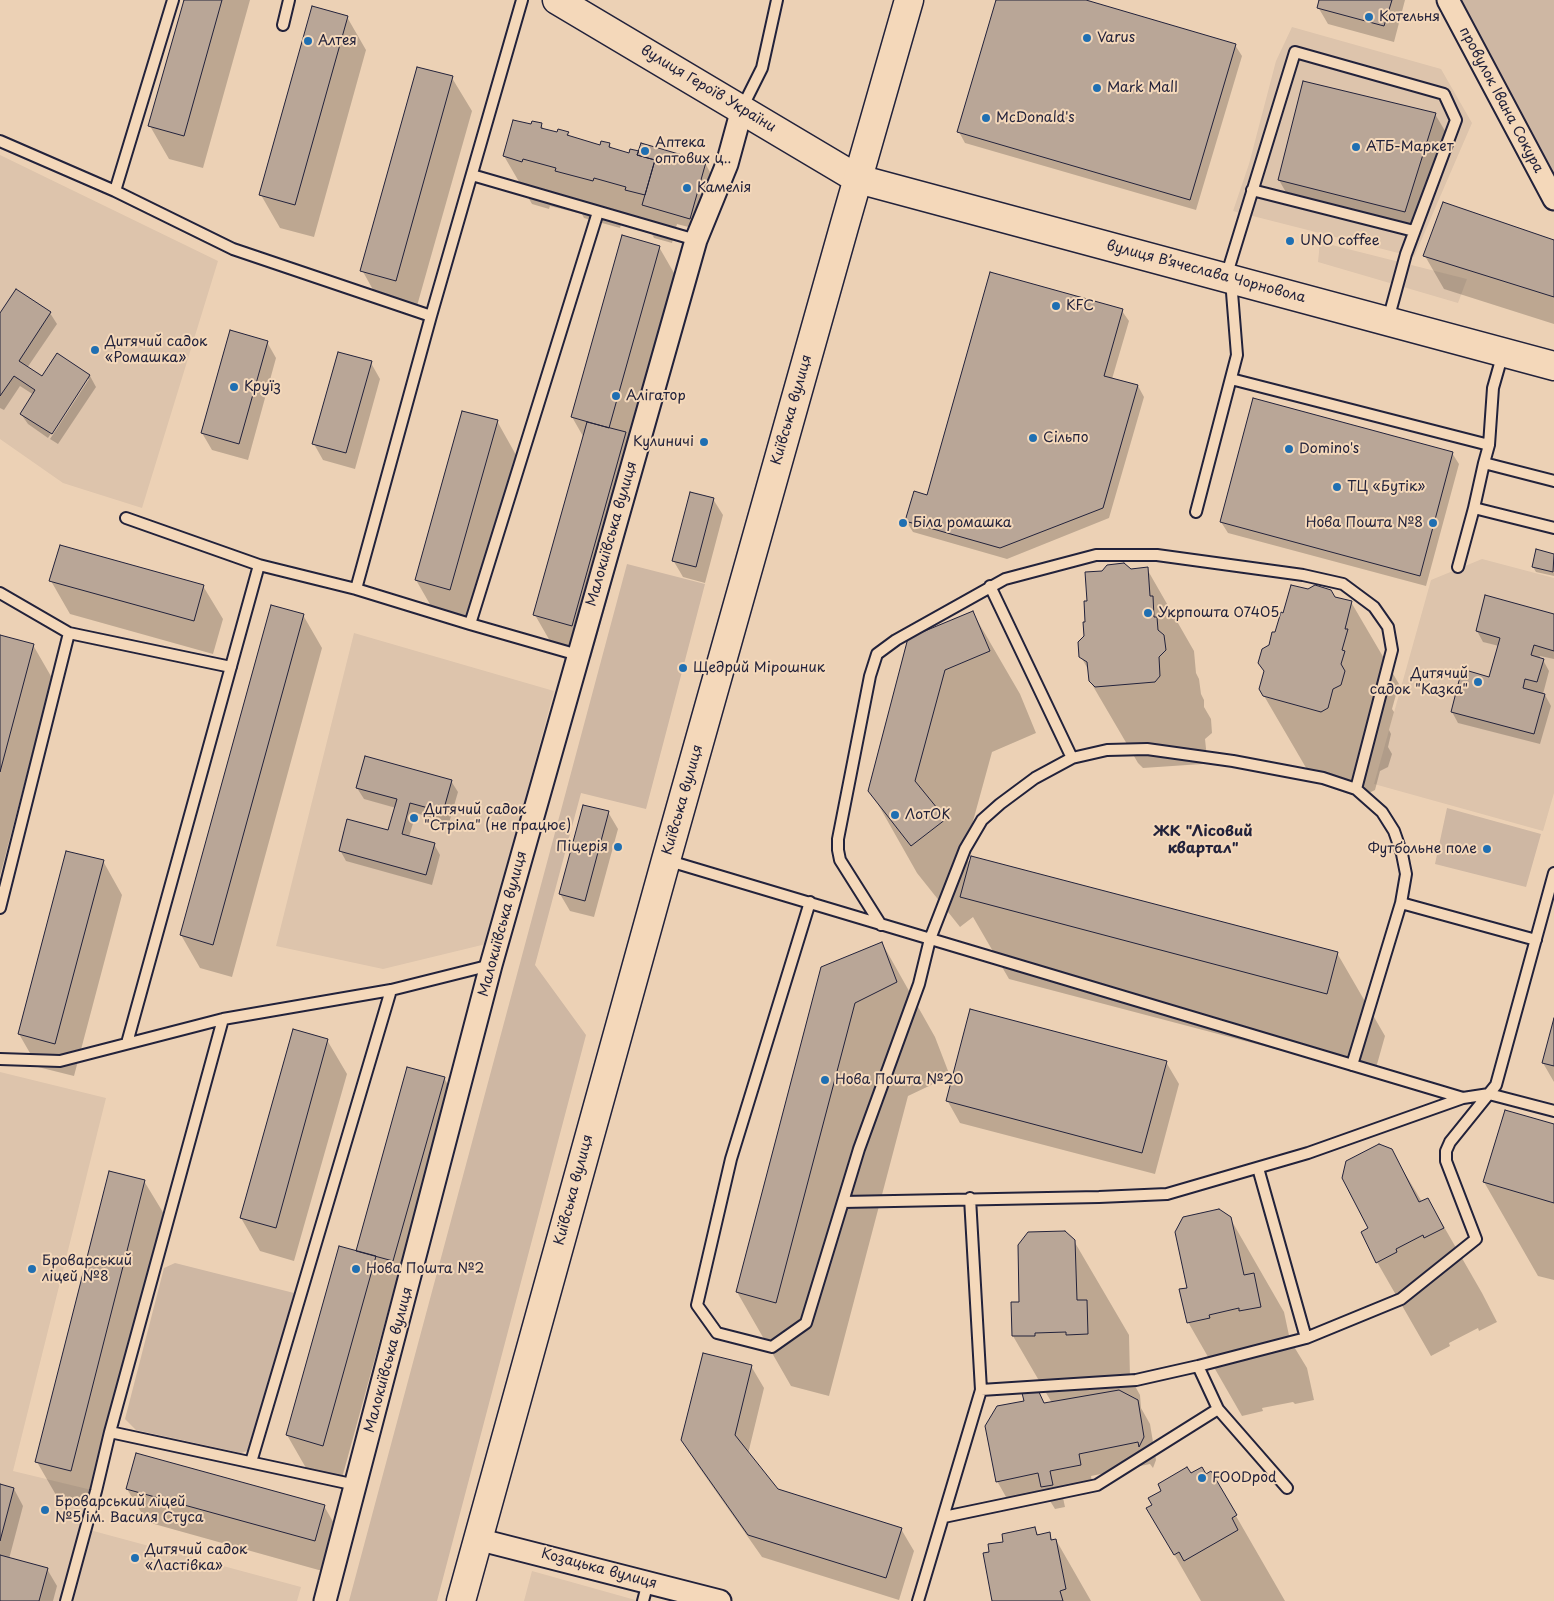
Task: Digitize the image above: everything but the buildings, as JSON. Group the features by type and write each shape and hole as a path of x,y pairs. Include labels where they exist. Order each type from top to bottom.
{"main road":[{"name":"вулиця Героїв України","path":"557,0 858,179"},
{"name":"Київська вулиця","path":"461,1601 666,860 910,0"},
{"name":"вулиця Вʼячеслава Чорновола","path":"858,179 1554,366"}],"street":[{"name":"провулок Івана Сокура","path":"1448,0 1554,199"},
{"name":"Малокиївська вулиця","path":"325,1601 491,965 696,240 727,164 742,109"},
{"name":"Козацька вулиця","path":"477,1539 646,1592 720,1601"}],"lane":[{"path":"115,191 173,0"},
{"path":"282,25 289,0"},
{"path":"356,589 431,316 522,0"},
{"path":"742,109 762,68 775,1"},
{"path":"1196,512 1237,355 1228,279 1252,190 1295,52 1444,94 1456,120 1406,254 1388,321"},
{"path":"0,141 115,191 233,249 431,316"},
{"path":"472,175 696,240"},
{"path":"1252,190 1414,231"},
{"path":"470,624 598,212"},
{"path":"1458,567 1489,445 1493,388 1503,352"},
{"path":"1231,379 1489,445"},
{"path":"1484,463 1554,481"},
{"path":"1474,508 1554,528"},
{"path":"126,518 259,565 356,589 578,655"},
{"path":"880,926 840,860 838,850 838,839 870,676 877,654 896,640 1005,579 1096,554 1157,555 1303,575 1343,584 1374,607 1388,627 1392,650 1356,789"},
{"path":"127,1043 259,565"},
{"path":"990,586 1072,758"},
{"path":"0,593 69,632 231,667"},
{"path":"0,908 69,632"},
{"path":"810,902 731,1159 697,1304 717,1333 772,1348 806,1323 859,1149 919,984 930,939 965,848 982,820 1000,804 1035,778 1072,758 1107,750 1147,749 1214,758 1323,778 1356,789 1382,812 1394,831 1402,854 1406,874 1401,903 1352,1065"},
{"path":"666,860 810,902 880,926 930,939 1463,1098"},
{"path":"981,1390 1136,1380 1306,1338 1401,1299 1476,1239 1446,1160 1446,1152 1450,1142 1496,1086 1554,873"},
{"path":"1401,903 1536,940"},
{"path":"0,1059 60,1061 223,1019 391,990 491,965"},
{"path":"251,1462 391,990"},
{"path":"66,1601 110,1432 223,1019"},
{"path":"843,1202 1167,1194 1308,1154 1463,1098 1489,1094 1554,1111"},
{"path":"1258,1168 1306,1338"},
{"path":"918,1601 981,1390 970,1198"},
{"path":"1198,1366 1218,1409 1287,1488"},
{"path":"944,1517 1097,1485 1218,1409"},
{"path":"110,1432 356,1485"}],"shaded area":[{"path":"1448,0 1554,0 1554,199"},
{"path":"1292,27 1441,69 1472,123 1414,257 1233,211 1249,164 1276,61"},
{"name":"Дитячий садок «Ромашка»","path":"0,155 218,261 142,508 63,483 0,439"},
{"path":"1320,242 1467,279 1458,303 1318,262"},
{"name":"Дитячий садок \"Казка\"","path":"1482,559 1554,578 1554,793 1543,831 1374,784 1431,580"},
{"path":"627,564 705,584 646,809 581,793 535,965 586,1035 437,1601 349,1601"},
{"name":"Дитячий садок \"Стріла\" (не працює)","path":"354,633 554,691 486,944 383,969 276,946"},
{"name":"Футбольне поле","path":"1447,808 1541,834 1526,887 1435,864"},
{"path":"0,1072 106,1098 13,1471 96,1491 86,1529 301,1587 297,1601 0,1601"},
{"path":"175,1263 294,1293 250,1450 241,1453 136,1430 125,1419 164,1268"},
{"path":"532,1571 639,1601 524,1601"}],"place":[{"name":"Котельня","path":"1369,17"},
{"name":"Varus","path":"1087,38"},
{"name":"Алтея","path":"308,41"},
{"name":"Mark Mall","path":"1097,88"},
{"name":"McDonald's","path":"986,118"},
{"name":"АТБ-Маркет","path":"1356,147"},
{"name":"Аптека оптових ц‥","path":"645,151"},
{"name":"Камелія","path":"687,188"},
{"name":"UNO coffee","path":"1290,241"},
{"name":"KFC","path":"1056,306"},
{"name":"Дитячий садок «Ромашка»","path":"95,350"},
{"name":"Круїз","path":"234,387"},
{"name":"Алігатор","path":"616,396"},
{"name":"Сільпо","path":"1033,438"},
{"name":"Кулиничі","path":"704,442"},
{"name":"Domino's","path":"1289,449"},
{"name":"ТЦ «Бутік»","path":"1337,487"},
{"name":"Біла ромашка","path":"903,523"},
{"name":"Нова Пошта №8","path":"1433,523"},
{"name":"Укрпошта 07405","path":"1148,613"},
{"name":"Щедрий Мірошник","path":"683,668"},
{"name":"Дитячий садок \"Казка\"","path":"1478,682"},
{"name":"ЛотОК","path":"895,815"},
{"name":"Дитячий садок \"Стріла\" (не працює)","path":"414,818"},
{"name":"Піцерія","path":"618,847"},
{"name":"Футбольне поле","path":"1487,849"},
{"name":"Нова Пошта №20","path":"825,1080"},
{"name":"Броварський ліцей №8","path":"32,1269"},
{"name":"Нова Пошта №2","path":"356,1269"},
{"name":"FOODpod","path":"1202,1478"},
{"name":"Броварський ліцей №5 ім. Василя Стуса","path":"45,1510"},
{"name":"Дитячий садок «Ластівка»","path":"135,1558"}],"district":[{"name":"ЖК \"Лісовий квартал\"","path":"1203,840"}]}
